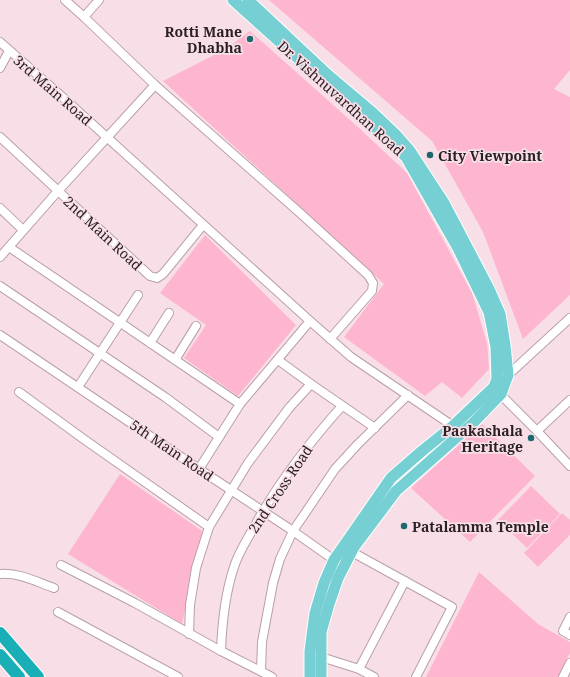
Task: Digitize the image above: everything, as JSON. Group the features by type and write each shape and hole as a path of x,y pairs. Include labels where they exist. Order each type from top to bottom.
{"highway":[{"path":"0,633 38,677"},
{"path":"0,655 19,677"}],"main road":[{"name":"Dr. Vishnuvardhan Road","path":"233,0 406,157 458,248 489,312 496,346 497,387 473,423 396,491 354,547 344,565 329,604 321,632 321,677"},
{"name":"Dr. Vishnuvardhan Road","path":"248,0 328,75 395,134 414,157 444,203 489,289 500,314 508,375 454,426 391,478 334,560 324,583 315,613 310,651 310,677"}],"street":[{"path":"66,0 155,84 368,275 373,283 372,291 330,339"},
{"path":"84,17 99,0"},
{"name":"3rd Main Road","path":"0,42 351,357 454,426"},
{"path":"0,68 9,51"},
{"path":"0,257 155,84"},
{"name":"2nd Main Road","path":"0,137 150,276 156,278 163,274 203,225"},
{"path":"0,208 23,230"},
{"path":"9,247 240,404"},
{"path":"0,286 165,397 219,437"},
{"path":"78,387 138,295"},
{"path":"150,343 169,313"},
{"path":"570,318 497,387 570,466"},
{"path":"199,469 240,404 310,321"},
{"path":"175,360 196,326"},
{"name":"5th Main Road","path":"0,335 334,560 344,565"},
{"path":"278,360 375,428"},
{"path":"189,634 190,605 196,568 209,527 248,463 289,408 311,384"},
{"path":"19,392 84,440 209,527"},
{"path":"261,671 262,642 273,583 280,559 294,532 335,469 408,395"},
{"path":"537,431 570,400"},
{"name":"2nd Cross Road","path":"221,651 222,627 228,590 234,566 245,543 262,511 279,485 320,430 342,406"},
{"path":"352,552 452,607 416,677"},
{"path":"61,565 272,677"},
{"path":"0,574 7,573 28,578 54,588"},
{"path":"359,669 405,581"},
{"path":"58,612 178,677"},
{"path":"570,617 563,631 570,635"},
{"path":"321,657 359,669 374,677"},
{"path":"563,677 570,663"}],"shaded area":[{"path":"269,0 570,0 570,70 554,89 570,97 570,295 523,339 483,232 432,141"},
{"path":"250,31 407,173 472,293 487,343 489,369 462,398 442,382 425,396 344,337 384,284 163,81 226,49"},
{"path":"205,235 296,325 238,396 184,358 206,325 160,293"},
{"path":"482,424 535,476 470,542 411,488"},
{"path":"120,474 202,531 182,624 68,554"},
{"path":"531,486 560,514 527,548 498,520"},
{"path":"562,513 570,520 570,535 538,567 524,553"},
{"path":"479,572 538,624 570,642 570,653 558,677 426,677"}],"place":[{"name":"Rotti Mane Dhabha","path":"250,39"},
{"name":"City Viewpoint","path":"430,155"},
{"name":"Paakashala Heritage","path":"531,438"},
{"name":"Patalamma Temple","path":"404,526"}]}
